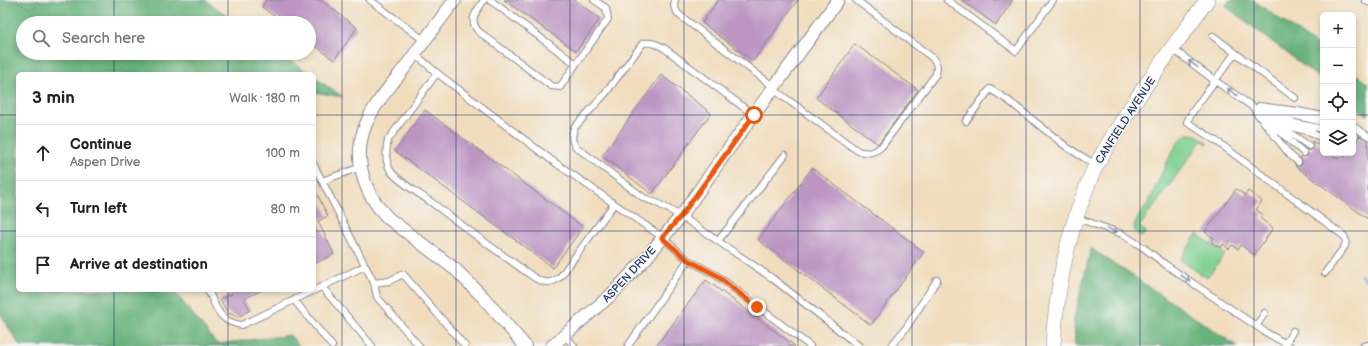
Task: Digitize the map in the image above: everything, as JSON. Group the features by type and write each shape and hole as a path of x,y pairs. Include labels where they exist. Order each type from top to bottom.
{"street":[{"path":"455,0 414,54 367,122 361,142 361,167 372,200 380,210 388,218 456,270 483,296 525,346"},
{"name":"ASPEN DRIVE","path":"552,346 611,295 646,258 681,216 838,0"},
{"name":"CANFIELD AVENUE","path":"1054,346 1055,319 1059,288 1066,255 1076,217 1096,165 1123,119 1207,0"}],"lane":[{"path":"370,0 425,41"},
{"path":"484,0 473,20 474,26 478,31 551,86 560,87 608,19 606,8 594,0"},
{"path":"490,0 576,64"},
{"path":"675,0 674,6 678,14 773,88 858,151 872,153 882,146 936,74 937,66 934,59 856,0"},
{"path":"947,0 1016,51 1053,0"},
{"path":"1213,36 1294,98"},
{"path":"754,115 664,48 656,44 649,43 643,44 605,94 574,128 572,137 576,147 644,198 681,216 772,278 859,346"},
{"path":"1173,48 1214,80 1309,146"},
{"path":"1235,53 1214,80 1187,122 1219,143 1344,236 1346,241 1345,246 1325,273"},
{"path":"414,54 550,159 662,238 688,260 716,275 810,346"},
{"path":"437,73 388,140 387,145 387,163 390,170 423,197 532,276 538,280 546,282 553,281 560,277 614,204"},
{"path":"966,121 990,89 1009,101 1068,148 1096,165"},
{"path":"1250,105 1320,115"},
{"path":"1250,105 1320,121"},
{"path":"1250,105 1295,123 1320,128"},
{"path":"1250,105 1294,128 1311,132 1320,136"},
{"path":"1250,105 1304,153"},
{"path":"1250,105 1290,155 1298,162"},
{"path":"1356,128 1368,136"},
{"path":"718,241 785,155"},
{"path":"322,181 361,167"},
{"path":"316,169 364,266 374,283 377,297 419,346"},
{"path":"1076,217 1122,234 1256,326 1288,345 1293,331"},
{"path":"628,346 688,260"},
{"path":"316,290 364,266"},
{"path":"374,283 389,281 404,274 465,346"},
{"path":"892,346 906,328 937,280"},
{"path":"322,287 372,346"},
{"path":"209,292 221,316 232,324 242,325 311,292"},
{"path":"294,300 332,346"},
{"path":"1256,326 1265,313"},
{"path":"565,335 574,346"},
{"path":"1364,346 1368,345"}],"path":[{"path":"17,0 17,2 27,9 36,8 36,0"}],"green space":[{"path":"0,0 205,0 228,16 16,16 16,60 290,60 307,72 16,72 16,292 175,292 217,344 290,335 299,346 20,346 0,313"},
{"path":"1230,0 1253,0 1320,48 1320,79 1226,6"},
{"path":"1356,74 1368,83 1368,116 1356,106"},
{"path":"316,78 343,97 316,92"},
{"path":"1187,134 1197,135 1209,145 1202,140 1139,227 1146,232 1142,237 1138,235 1134,229 1135,222 1147,205 1176,146"},
{"path":"1197,234 1225,254 1207,278 1180,260"},
{"path":"1091,248 1237,346 1160,346 1157,344 1156,346 1075,346 1074,319"}],"building":[{"path":"266,0 321,0 357,28 334,60 316,46 316,16 274,16 262,7"},
{"path":"504,0 575,0 600,19 576,51"},
{"path":"718,0 798,0 753,61 702,23"},
{"path":"961,0 1013,0 996,25"},
{"path":"855,44 918,90 878,144 816,98"},
{"path":"661,75 711,113 652,194 602,156"},
{"path":"425,110 583,227 553,268 395,151"},
{"path":"1359,136 1368,140 1368,219 1295,166 1302,165 1300,158 1307,156 1307,150 1311,150 1313,148 1312,141 1320,146 1320,156 1334,156 1338,159 1345,156 1356,156 1357,140"},
{"path":"812,168 924,252 871,325 758,240"},
{"path":"1236,189 1245,195 1248,191 1262,201 1256,210 1263,214 1260,218 1273,228 1254,255 1241,245 1238,249 1232,245 1229,249 1223,244 1221,248 1211,242 1214,238 1205,232"},
{"path":"316,192 328,216 318,221 334,254 316,263"},
{"path":"706,280 795,346 656,346"},
{"path":"231,292 258,292 244,299 250,310 238,317 228,313 220,299 232,294"}],"waterway":[{"path":"1361,275 1368,282"}],"route":[{"path":"754,115 681,216 662,238 688,260 716,275 757,307"}]}
